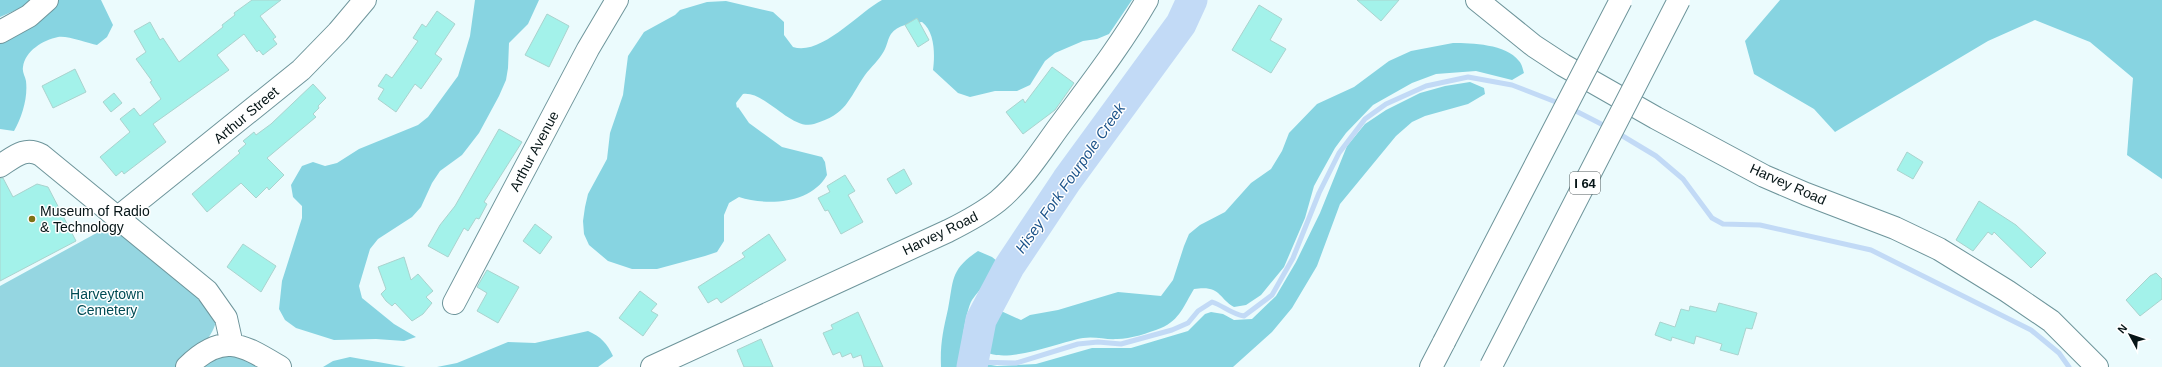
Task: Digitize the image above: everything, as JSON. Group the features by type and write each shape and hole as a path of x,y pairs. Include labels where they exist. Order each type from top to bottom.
{"main road":[{"path":"0,32 30,16 47,0"},
{"name":"Arthur Street","path":"117,218 301,70 338,32 365,0"},
{"name":"Arthur Avenue","path":"454,303 588,49 617,0"},
{"name":"Harvey Road","path":"652,367 948,231 970,220 998,201 1022,177 1097,76 1147,0"},
{"name":"Harvey Road","path":"1477,0 1534,46 1557,61 1764,176 1806,194 1896,228 1939,249 2039,312 2056,326 2097,367"},
{"path":"1431,367 1621,0"},
{"name":"I 64","path":"1491,366 1679,0"},
{"path":"0,166 22,152 35,152 207,291 226,318 232,345"},
{"path":"187,367 211,349 232,345 249,349 280,367"}],"green space":[{"name":"Harveytown Cemetery","path":"113,224 199,293 216,321 214,328 206,341 178,367 0,367 0,286"},
{"path":"225,354 238,354 262,367 199,367"}],"shaded area":[{"path":"0,0 32,0 25,6 0,17"},
{"path":"58,0 101,0 113,25 107,37 97,45 71,38 58,37 46,41 31,51 24,61 23,67 26,81 26,94 20,120 14,131 0,129 0,43 17,36 32,26 46,14"},
{"path":"475,0 539,0 528,24 509,43 506,80 479,133 462,155 440,171 432,183 421,207 412,217 378,239 370,249 359,286 362,298 394,324 416,337 404,341 376,339 334,340 296,328 285,320 279,309 282,281 302,218 302,206 293,197 291,185 302,166 313,162 325,166 337,163 359,149 418,125 428,117 458,76 470,36"},
{"path":"882,0 1132,0 1109,34 1097,39 1083,41 1055,53 1045,61 1030,85 1017,91 995,91 970,97 958,93 933,70 934,51 932,38 926,26 922,22 905,25 894,31 890,36 882,54 865,75 846,105 834,116 825,120 814,124 805,125 787,117 761,98 743,94 736,103 737,108 738,107 749,123 782,147 822,157 825,162 827,175 820,185 800,197 775,202 750,200 739,197 729,203 724,215 724,241 717,252 657,269 632,269 608,261 589,245 584,234 583,221 588,194 607,159 610,133 623,95 628,56 644,32 675,15 680,10 707,2 726,1 773,12 784,22 784,35 793,47 804,48 827,40"},
{"path":"1780,0 2162,0 2162,179 2127,155 2133,78 2090,42 2035,20 1988,41 1835,132 1814,109 1754,74 1745,41"},
{"path":"1453,43 1479,44 1506,51 1520,62 1524,73 1512,80 1476,71 1436,74 1412,83 1373,105 1346,133 1335,148 1320,175 1314,186 1305,218 1284,267 1261,295 1246,305 1234,307 1214,291 1203,288 1194,289 1181,312 1173,321 1161,328 1139,335 1117,339 1092,337 1083,338 1032,352 1018,354 992,354 983,350 984,332 988,322 1001,311 1021,320 1030,315 1058,310 1118,292 1161,296 1173,280 1189,234 1200,225 1225,212 1251,183 1271,169 1282,151 1289,133 1317,104 1354,87 1389,61 1411,51"},
{"path":"1470,82 1484,88 1485,94 1468,104 1425,116 1412,122 1396,136 1340,204 1317,266 1292,308 1272,332 1233,367 983,367 985,364 997,366 1036,364 1092,348 1131,348 1188,331 1205,314 1211,312 1223,314 1234,320 1252,319 1276,296 1296,262 1320,213 1347,146 1365,124 1386,110 1420,93 1445,86"},
{"path":"978,251 992,257 997,261 990,277 969,306 963,333 960,367 941,367 942,338 953,282 962,264"},
{"path":"588,331 603,341 613,356 598,367 437,367 457,363 508,342 535,343"},
{"path":"350,357 406,367 323,367 333,361"}],"building":[{"path":"252,0 281,0 260,16 276,37 273,39 277,44 263,55 259,50 257,52 244,34 217,55 229,70 153,124 166,142 124,174 122,171 116,176 100,157 130,132 120,119 134,108 140,116 161,99 150,82 152,81 136,59 146,52 134,31 150,22 160,40 163,38 179,62 223,27 222,25 235,15 234,13"},
{"path":"1357,0 1399,0 1381,21"},
{"path":"1259,5 1282,19 1270,40 1286,49 1271,73 1232,50"},
{"path":"437,11 455,24 435,54 442,59 421,89 415,84 396,112 378,99 384,89 378,86 386,74 392,78 418,41 413,38 422,24 426,27"},
{"path":"547,14 569,26 549,67 525,55"},
{"path":"917,18 929,40 918,47 905,25"},
{"path":"1052,67 1074,83 1055,110 1023,134 1006,112 1023,99 1025,103"},
{"path":"75,69 86,92 53,108 42,86"},
{"path":"313,84 326,98 313,114 316,117 267,158 284,175 269,190 267,187 256,198 241,183 207,212 192,194 240,153 238,151 246,144 243,141 254,132 256,135 271,124"},
{"path":"114,93 122,103 111,112 103,102"},
{"path":"499,129 522,142 484,202 487,204 479,219 476,218 468,231 464,228 448,257 428,246 440,225 455,206"},
{"path":"1907,152 1923,162 1913,179 1897,170"},
{"path":"904,169 912,184 896,194 887,179"},
{"path":"845,175 855,191 848,195 863,222 841,234 828,210 825,211 818,198 830,192 827,186"},
{"name":"Museum of Radio & Technology","path":"0,178 3,178 13,197 37,184 48,187 76,241 0,281"},
{"path":"1979,201 2016,225 2046,253 2031,268 1994,232 1992,235 1988,232 1973,251 1956,240"},
{"path":"535,224 552,237 540,254 523,241"},
{"path":"769,234 786,260 721,303 717,298 708,303 698,287 745,257 742,253"},
{"path":"243,244 276,266 261,292 227,267"},
{"path":"404,257 411,280 418,274 433,291 426,297 432,303 423,314 412,321 395,303 392,306 381,294 386,289 378,267"},
{"path":"487,270 519,287 498,323 477,311 487,293 477,287"},
{"path":"2156,273 2162,279 2162,299 2140,316 2126,300 2150,276"},
{"path":"640,291 657,304 651,311 658,315 643,336 619,318"},
{"path":"1719,303 1757,313 1752,329 1746,328 1738,355 1720,350 1722,344 1696,336 1694,344 1672,337 1671,341 1655,335 1660,322 1675,327 1681,309 1689,311 1690,306 1716,312"},
{"path":"858,312 883,367 864,367 861,355 853,358 851,353 842,357 840,352 833,355 823,333 833,329 831,325"},
{"path":"761,339 773,367 744,367 737,350"}],"waterway":[{"name":"Hisey Fork Fourpole Creek","path":"972,367 981,320 1009,267 1067,180 1181,24 1192,0"},
{"path":"973,362 1016,363 1078,344 1098,342 1121,344 1172,330 1188,323 1198,311 1212,302 1235,314 1244,316 1272,295 1293,258 1319,193 1339,153 1365,119 1386,104 1426,86 1468,77 1512,85 1561,104"},
{"path":"1570,108 1607,127"},
{"path":"1616,132 1656,156 1683,179 1712,218 1723,224 1760,225 1871,250 2031,330 2059,353 2069,367"}],"place":[{"name":"Museum of Radio & Technology","path":"32,219"}]}
